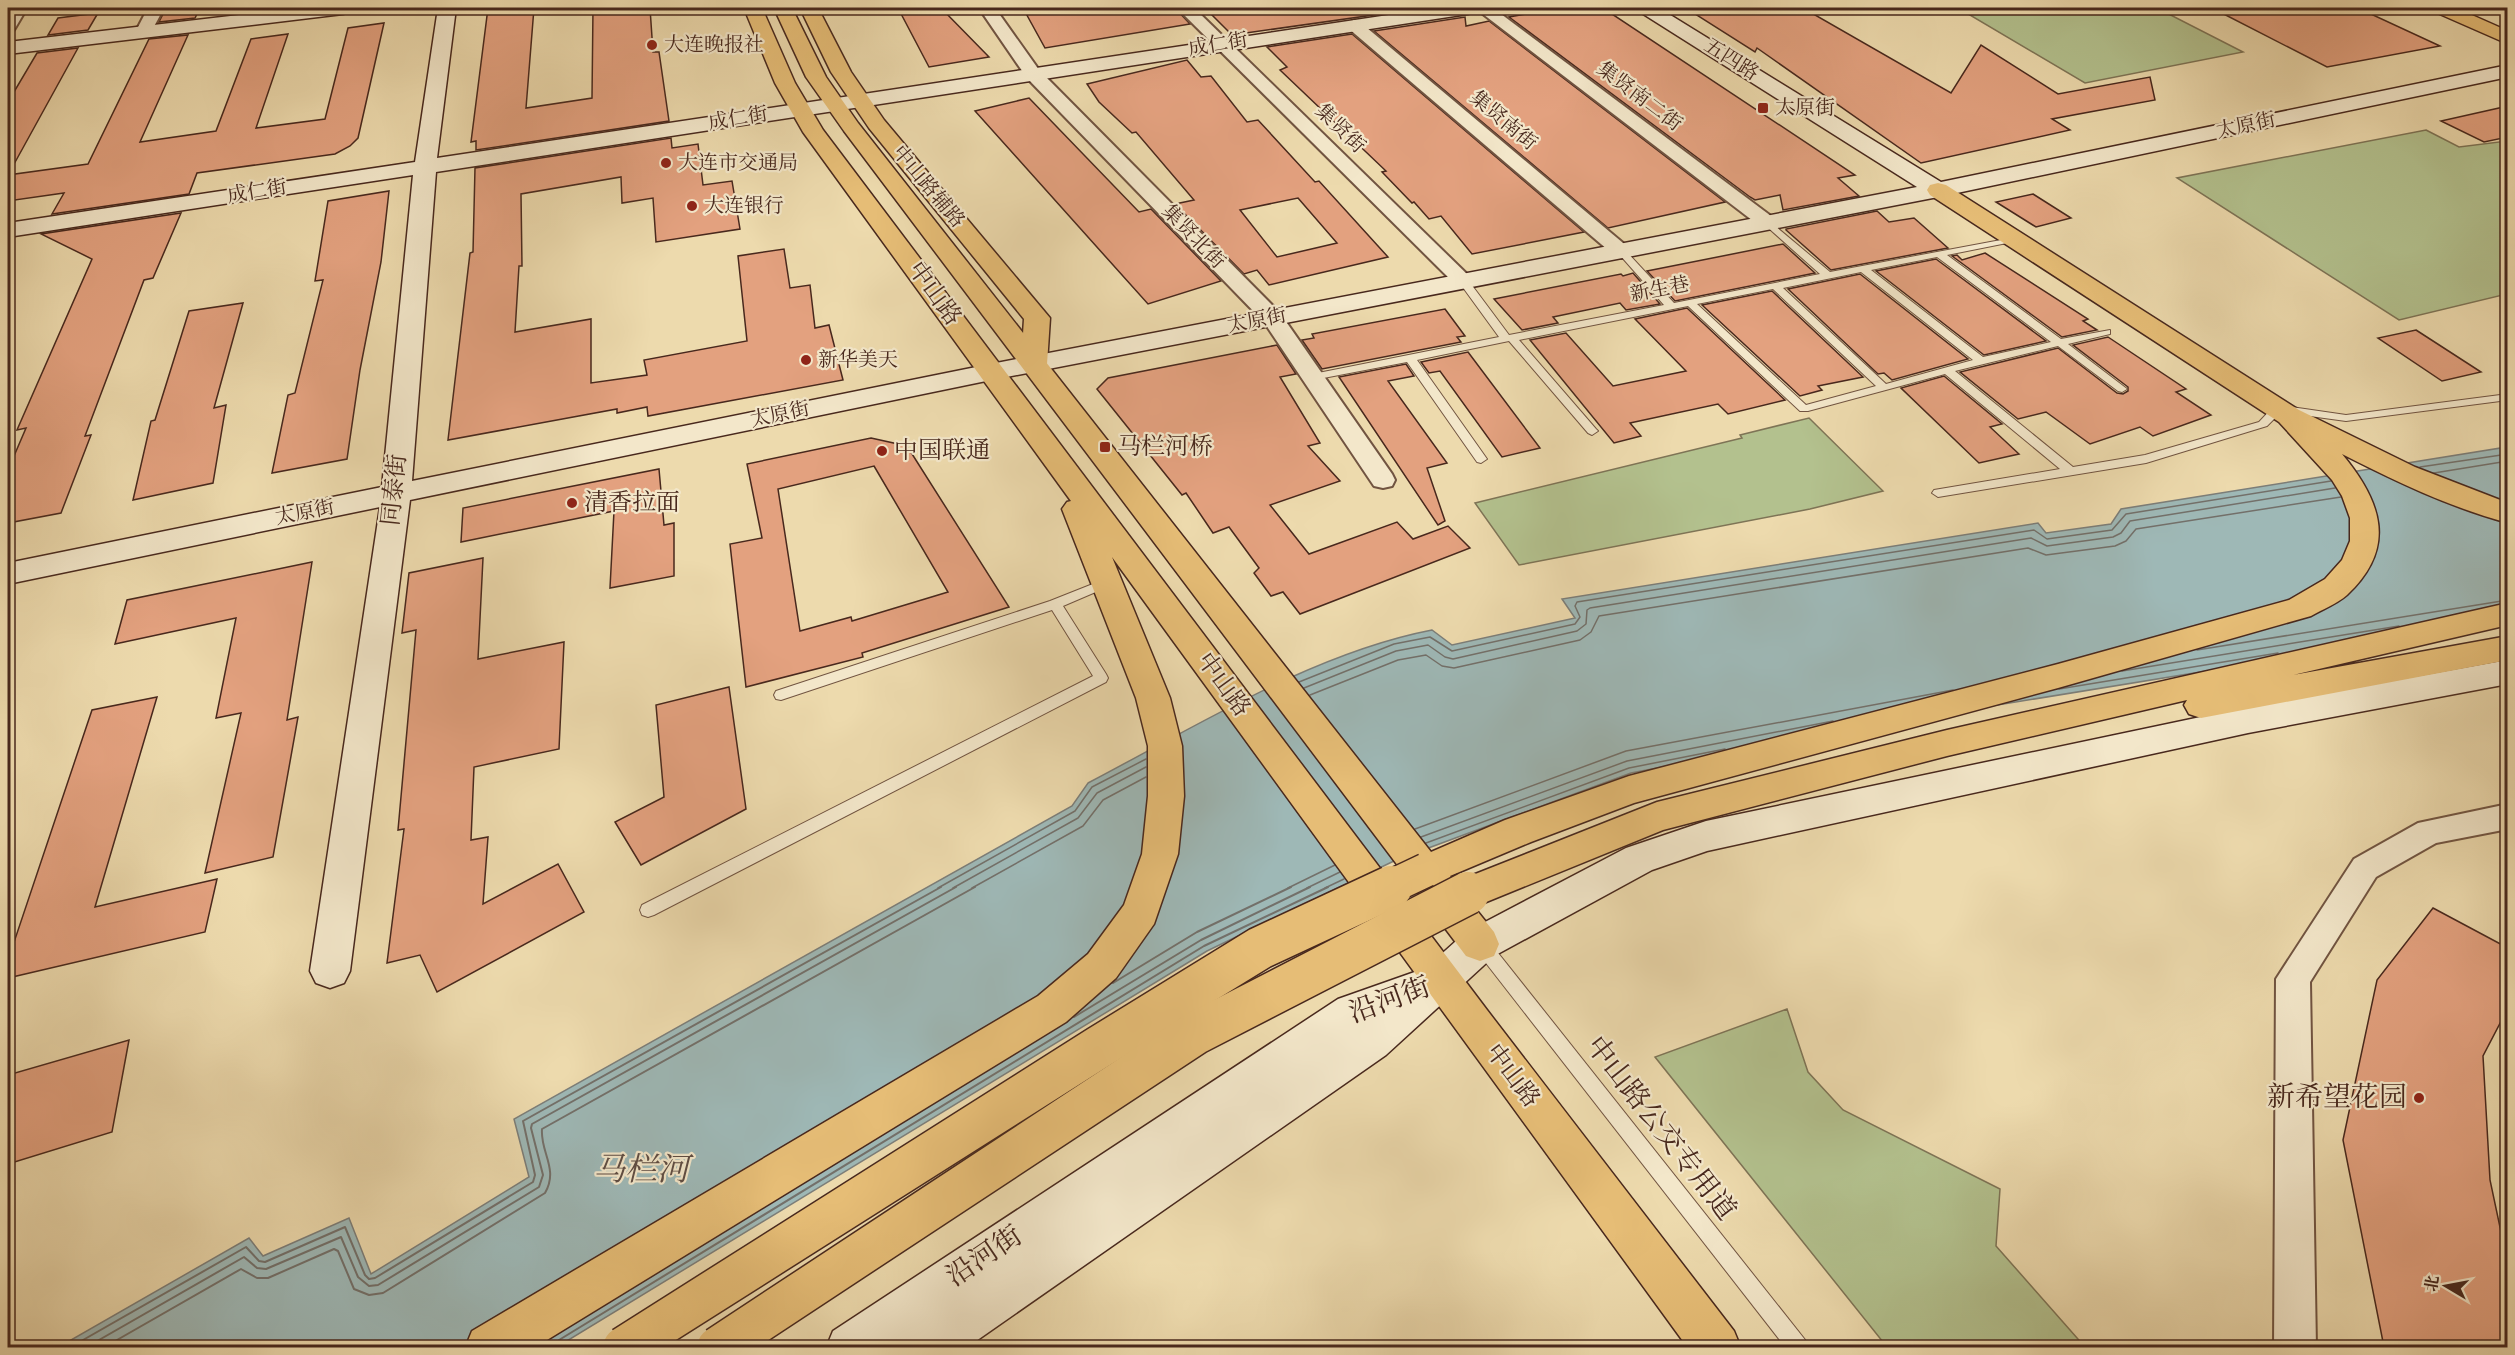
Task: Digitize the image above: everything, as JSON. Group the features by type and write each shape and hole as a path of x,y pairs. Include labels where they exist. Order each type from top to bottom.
{"main road":[{"name":"中山路","path":"753,8 785,83 814,132 1391,912 1718,1347"},
{"name":"中山路","path":"783,8 816,77 835,104 1480,944"},
{"name":"中山路辅路","path":"809,8 841,72 876,124 1037,318 1034,364"},
{"path":"2442,8 2508,38"},
{"path":"1938,190 2283,412 2405,474 2475,503 2508,513"},
{"path":"624,1347 1260,948 1426,870 1518,831 1629,789 2058,676 2300,608 2335,587 2343,579 2359,561 2367,534 2359,497 2334,459 2283,412"},
{"path":"489,1347 1052,1009 1102,966 1141,912 1161,854 1166,796 1165,746 1153,698 1057,460"},
{"path":"718,1347 1196,1033 1468,893 1657,817 1947,743 2508,614"},
{"path":"1947,743 2251,697 2508,648"}],"street":[{"path":"8,27 20,8"},
{"path":"144,31 156,8"},
{"path":"8,48 343,8"},
{"name":"同泰街","path":"330,971 396,495 425,166 447,8"},
{"name":"集贤北街","path":"987,8 1033,74 1272,318 1383,480"},
{"name":"集贤街","path":"1185,8 1464,282"},
{"name":"成仁街","path":"8,230 1468,8"},
{"name":"集贤南二街","path":"1483,8 1768,223"},
{"name":"五四路","path":"1647,8 1938,190"},
{"name":"集贤南街","path":"1354,25 1622,252"},
{"name":"太原街","path":"8,573 991,372 1938,190 2508,71"},
{"path":"1441,979 1480,944 1639,859 1706,836 2248,720 2508,672"},
{"path":"2295,1347 2293,979 2365,868 2429,832 2508,816"},
{"name":"沿河街","path":"850,1347 1352,1012 1441,979"},
{"name":"沿河街","path":"924,1347 1372,1042 1441,979"}],"lane":[{"path":"1768,223 1828,276"},
{"name":"新生巷","path":"1313,377 2014,239"},
{"path":"1622,252 1672,307"},
{"path":"1939,254 2122,389"},
{"path":"1863,268 1981,361"},
{"path":"1464,282 1509,339 1592,431"},
{"path":"1775,286 1884,388"},
{"path":"1690,303 1804,409 1981,361 2106,332"},
{"path":"1410,358 1481,459"},
{"path":"1948,371 2070,471"},
{"path":"1938,493 2146,459 2263,424 2283,412 2346,418 2508,397"},
{"path":"781,695 1055,604 1108,582"},
{"path":"648,910 1101,678 1055,604"},
{"name":"中山路公交专用道","path":"1480,944 1799,1347"}],"green space":[{"path":"1958,8 2157,8 2243,52 2085,83"},
{"path":"2426,130 2459,147 2507,141 2507,294 2399,320 2177,178"},
{"path":"1809,418 1883,491 1810,509 1519,565 1475,503 1742,438 1740,435"},
{"path":"1787,1009 1808,1072 1843,1110 2000,1189 1996,1246 2085,1347 1887,1347 1655,1057"}],"water":[{"name":"马栏河","path":"2507,447 2507,622 1930,716 1631,773 1396,860 1207,951 557,1347 57,1348 249,1238 263,1256 349,1218 371,1274 529,1177 514,1119 1072,806 1088,783 1256,694 1343,656 1387,641 1432,630 1452,645 1575,618 1562,599 2038,523 2046,533 2111,524 2121,509"}],"building":[{"path":"166,8 200,8 195,18 159,22"},
{"path":"488,8 534,8 526,108 592,98 593,8 650,8 653,52 659,52 669,121 476,150 476,141 471,142"},
{"path":"898,8 941,8 989,57 929,67"},
{"path":"1023,8 1175,8 1190,24 1045,48"},
{"path":"1205,8 1245,8 1250,12 1274,8 1423,8 1232,35"},
{"path":"1559,8 1603,8 1855,175 1838,178 1859,196 1783,210 1780,195 1755,200 1750,197 1509,17"},
{"path":"1727,8 1803,8 1951,93 1981,45 2058,94 2150,77 2155,100 2052,119 2070,130 1921,163 1757,48 1755,52 1695,14"},
{"path":"2212,8 2358,8 2440,46 2327,67"},
{"path":"98,13 88,30 48,35 58,18"},
{"path":"1465,17 1466,26 1489,21 1725,202 1608,228 1374,31"},
{"path":"384,23 358,138 350,146 335,154 197,173 189,194 52,214 64,193 8,201 8,175 88,164 149,39 188,35 140,142 216,131 251,39 288,34 256,128 325,119 348,28"},
{"path":"1352,34 1584,232 1472,254 1441,216 1429,219 1382,172 1386,171 1280,70 1287,67 1267,47"},
{"path":"78,48 8,175 8,102 37,53"},
{"path":"1187,60 1201,77 1211,76 1247,122 1258,120 1315,182 1319,181 1388,257 1269,285 1257,270 1244,274 1175,204 1194,200 1136,132 1132,133 1099,102 1087,84","holes":["1298,198 1337,243 1277,257 1240,210"]},
{"path":"1029,98 1139,212 1151,209 1221,281 1148,304 975,111"},
{"path":"2508,106 2508,137 2484,142 2441,121"},
{"path":"671,138 672,148 698,144 703,185 732,181 740,229 656,242 653,198 622,203 621,177 521,194 522,266 519,266 515,332 591,319 591,383 647,375 644,360 747,341 738,256 784,249 790,288 810,285 815,328 829,325 843,380 648,416 647,407 617,413 617,409 448,440 470,253 473,252 475,168"},
{"path":"389,191 381,262 360,370 347,459 272,473 288,395 295,393 323,280 315,281 328,201"},
{"path":"2033,194 2071,218 2036,227 1996,202"},
{"path":"1877,211 1889,222 1914,218 1948,248 1831,270 1786,230 1786,229"},
{"path":"181,213 153,278 144,280 85,436 91,435 61,513 8,523 8,470 26,428 17,430 92,259 41,234"},
{"path":"1783,244 1815,273 1675,301 1647,271"},
{"path":"1985,253 2088,319 2083,321 2097,330 2062,337 1952,256 1957,255 1962,260"},
{"path":"1936,259 2046,341 1984,355 1876,271"},
{"path":"1633,273 1660,304 1626,310 1620,303 1553,317 1558,323 1522,330 1494,299 1621,274 1623,276"},
{"path":"1860,274 1968,359 1892,380 1884,373 1878,374 1788,289"},
{"path":"1772,291 1863,377 1818,386 1822,390 1800,396 1702,305"},
{"path":"243,303 214,408 226,405 213,483 133,500 151,421 155,420 189,311"},
{"path":"1687,308 1785,400 1728,414 1718,404 1630,423 1641,436 1614,443 1530,340 1566,333 1613,386 1686,371 1635,319"},
{"path":"1445,309 1465,336 1457,337 1461,342 1322,369 1302,340 1314,338 1312,334"},
{"path":"2416,330 2481,372 2442,381 2378,338"},
{"path":"2108,337 2186,389 2176,392 2211,415 2153,436 2140,427 2090,444 2046,412 2018,419 1960,372 2058,348 2117,393 2123,394 2128,391 2128,387 2073,345"},
{"path":"1277,345 1296,374 1280,377 1320,443 1308,446 1340,481 1270,505 1309,554 1397,522 1413,539 1448,526 1470,548 1300,614 1283,592 1271,596 1254,573 1259,568 1229,527 1213,533 1186,493 1182,495 1097,389 1108,378"},
{"path":"1468,352 1540,448 1502,457 1440,371 1429,373 1421,362"},
{"path":"1406,364 1414,376 1388,381 1447,463 1427,468 1445,521 1438,525 1339,377"},
{"path":"1944,376 2002,424 1990,427 2019,454 1979,463 1901,388"},
{"path":"871,438 907,446 1009,607 862,653 863,657 746,687 730,544 762,538 747,464","holes":["874,466 948,592 852,621 851,617 800,631 778,489"]},
{"path":"659,469 664,525 674,523 674,576 610,588 614,511 461,542 463,508"},
{"path":"483,558 478,659 564,642 559,749 474,767 471,840 488,837 483,904 558,864 584,912 437,992 420,955 387,963 404,829 398,830 416,630 402,633 409,573"},
{"path":"312,562 287,720 298,717 273,857 205,873 241,713 216,718 236,618 115,644 127,600"},
{"path":"729,687 746,809 641,865 615,822 664,797 656,705"},
{"path":"157,697 95,907 217,879 205,932 8,978 8,960 92,710"},
{"name":"新希望花园","path":"2433,908 2508,948 2508,1008 2483,1056 2490,1180 2508,1265 2508,1347 2384,1347 2343,1140 2377,980"},
{"path":"129,1040 112,1132 8,1164 8,1075"}],"place":[{"name":"大连晚报社","path":"652,45"},
{"name":"太原街","path":"1763,108"},
{"name":"大连市交通局","path":"666,163"},
{"name":"大连银行","path":"692,206"},
{"name":"新华美天","path":"806,360"},
{"name":"马栏河桥","path":"1105,447"},
{"name":"中国联通","path":"882,451"},
{"name":"清香拉面","path":"572,503"},
{"name":"新希望花园","path":"2419,1098"}]}
